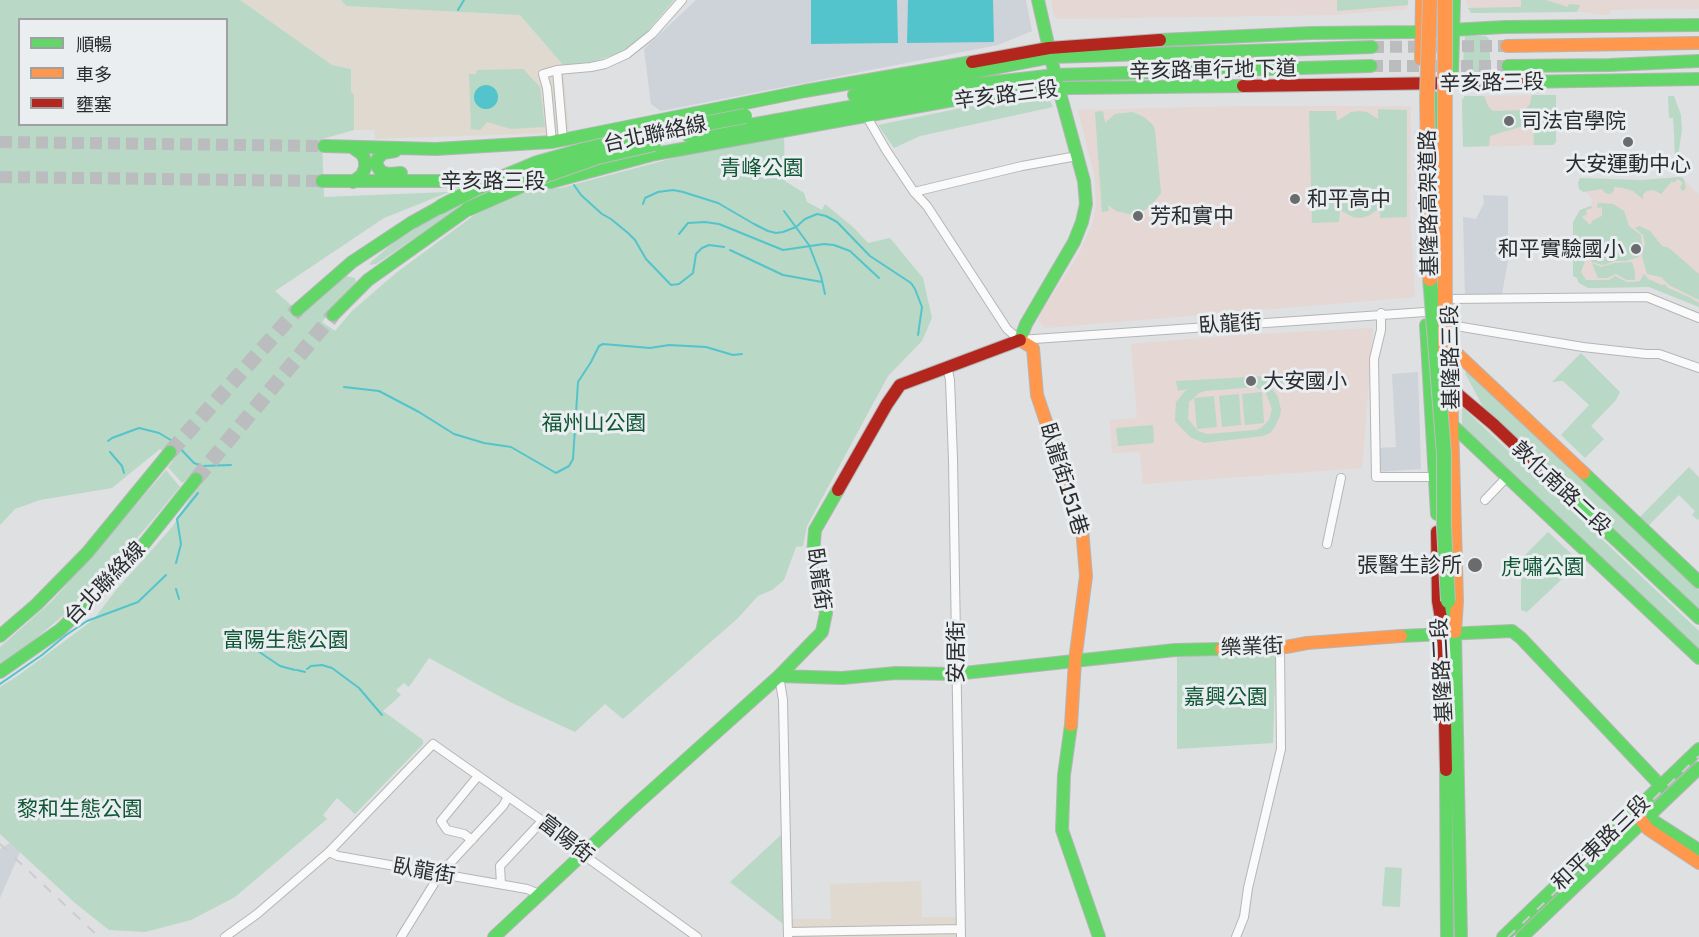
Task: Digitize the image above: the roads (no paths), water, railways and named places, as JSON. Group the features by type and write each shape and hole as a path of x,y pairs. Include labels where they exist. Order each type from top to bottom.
{"main road":[{"path":"1020,340 1026,324 1074,242 1086,204 1084,181 1043,29 1038,0"},
{"name":"基隆路三段","path":"1422,0 1428,31 1421,84 1425,312 1435,404"},
{"path":"1428,31 1433,0"},
{"path":"1433,0 1437,282 1440,343 1448,385"},
{"name":"基隆路高架道路","path":"1433,0 1427,98 1428,234 1435,404 1449,632"},
{"path":"1435,98 1444,0"},
{"name":"基隆路高架道路","path":"1435,404 1445,376 1444,0"},
{"name":"基隆路三段","path":"1452,425 1448,385 1454,0"},
{"name":"辛亥路三段","path":"324,146 436,149 558,141 805,91 1050,52 1205,37 1504,27 1699,25"},
{"path":"1507,46 1699,41"},
{"name":"辛亥路車行地下道","path":"1066,56 1372,47"},
{"name":"辛亥路三段","path":"1050,52 1066,56"},
{"name":"台北聯絡線","path":"333,315 368,280 468,209 541,177 598,157 1050,52"},
{"path":"1508,66 1699,62"},
{"name":"辛亥路車行地下道","path":"1057,81 1371,66"},
{"name":"辛亥路三段","path":"322,181 551,182 655,154 1057,81 1421,84 1699,79"},
{"name":"台北聯絡線","path":"297,310 352,262 440,207 477,188 537,163 666,131 745,122 977,84 1057,81"},
{"path":"352,147 362,154 365,160 362,175 353,182"},
{"path":"405,149 384,153 378,158 376,164 381,172 423,174 455,181"},
{"path":"352,262 368,280"},
{"name":"臥龍街","path":"539,894 779,676 822,632 825,622 824,600 813,554 815,530 895,390 906,381 1020,340"},
{"name":"臥龍街151巷","path":"1020,340 1032,348 1037,395 1083,528 1086,576 1075,661"},
{"name":"敦化南路二段","path":"1450,347 1699,582"},
{"name":"敦化南路二段","path":"1428,356 1435,373 1502,432 1699,618"},
{"name":"敦化南路二段","path":"1435,404 1452,425 1699,658"},
{"name":"基隆路二段","path":"1435,404 1438,601 1449,632 1461,937"},
{"name":"基隆路二段","path":"1447,937 1449,632 1457,580 1452,425"},
{"name":"台北聯絡線","path":"0,636 54,587 87,553 170,452"},
{"name":"台北聯絡線","path":"0,672 60,630 88,603 140,549 196,479"},
{"name":"樂業街","path":"779,676 842,678 896,673 955,674 1175,650 1280,647 1449,632 1512,631 1660,785"},
{"path":"1075,661 1071,727 1064,775 1062,830 1099,937"},
{"name":"和平東路三段","path":"1503,937 1699,748"},
{"name":"和平東路三段","path":"1522,937 1699,768"},
{"path":"1635,810 1646,820 1699,850"},
{"path":"1646,820 1648,829 1699,863"},
{"path":"494,937 539,894"}],"street":[{"path":"558,141 543,74 557,70 591,68 616,60 652,34 682,0"},
{"path":"557,70 558,141"},
{"path":"867,117 914,192 927,206 1007,329 1020,340"},
{"path":"914,192 1022,166 1077,156"},
{"path":"1450,299 1647,297 1699,318"},
{"name":"臥龍街","path":"1020,340 1425,312"},
{"path":"1381,314 1381,330 1374,359 1376,477 1435,477"},
{"path":"1450,325 1583,347 1659,354 1699,368"},
{"name":"安居街","path":"947,366 950,380 952,450 961,933"},
{"path":"1485,500 1507,477"},
{"path":"1327,544 1341,478"},
{"path":"1236,937 1244,917 1248,888 1281,749 1280,647"},
{"path":"779,676 783,700 788,935 961,933"},
{"name":"富陽街","path":"329,852 433,744 543,820 584,854 697,937"},
{"path":"472,840 464,834 447,830 441,821 478,776"},
{"path":"401,937 440,874 503,807 508,797"},
{"path":"501,884 500,866 543,820"},
{"path":"225,937 257,914 329,852"},
{"name":"臥龍街","path":"329,852 338,856 527,889 539,894"}],"water":[{"path":"811,0 897,0 898,43 811,44"},
{"path":"908,0 993,0 994,42 907,43"},
{"path":"486,85 495,88 498,97 495,106 486,109 477,106 474,97 477,88"}],"waterway":[{"path":"458,10 464,0"},
{"path":"574,185 581,195 602,214 635,240 646,259 671,285 679,284 693,273 696,254 702,248 709,245 724,247"},
{"path":"643,204 645,198 658,192 673,190 683,192 718,203 754,224 776,233 796,227 805,219 817,214 826,216 837,222 870,256 911,283 922,307 918,335"},
{"path":"784,211 809,245 825,294"},
{"path":"679,234 688,223 705,222 719,224 783,250 824,244 834,245 850,251 879,278"},
{"path":"730,250 783,275 822,282"},
{"path":"344,387 379,391 454,434 484,443 511,447 556,473 569,466 573,459 578,382 599,346 603,344 650,348 669,345 706,347 733,355 742,354"},
{"path":"108,441 139,428 159,433 174,442 194,463 202,466 231,465"},
{"path":"110,452 122,466 124,473"},
{"path":"176,563 181,544 177,519 198,493"},
{"path":"0,684 87,621 138,602 166,575"},
{"path":"176,589 179,599"},
{"path":"252,647 280,666 295,670"},
{"path":"307,669 311,666 322,665 332,668 359,688 382,715"},
{"path":"297,670 305,672"}],"tunnel":[{"path":"1372,47 1507,46"},
{"path":"1371,66 1508,66"},
{"path":"0,142 324,146"},
{"path":"0,177 322,181"},
{"path":"170,452 297,310"},
{"path":"196,479 333,315"}],"railway":[{"path":"1508,937 1699,756"},
{"path":"0,844 99,937"}],"place":[{"name":"司法官學院","path":"1509,121"},
{"name":"大安運動中心","path":"1628,142"},
{"name":"和平高中","path":"1295,199"},
{"name":"芳和實中","path":"1138,216"},
{"name":"和平實驗國小","path":"1636,249"},
{"name":"大安國小","path":"1251,381"},
{"name":"張醫生診所","path":"1475,565"}],"park label":[{"name":"青峰公園","path":"762,168"},
{"name":"福州山公園","path":"594,423"},
{"name":"虎嘯公園","path":"1543,567"},
{"name":"富陽生態公園","path":"286,640"},
{"name":"嘉興公園","path":"1226,697"},
{"name":"黎和生態公園","path":"80,809"}]}
